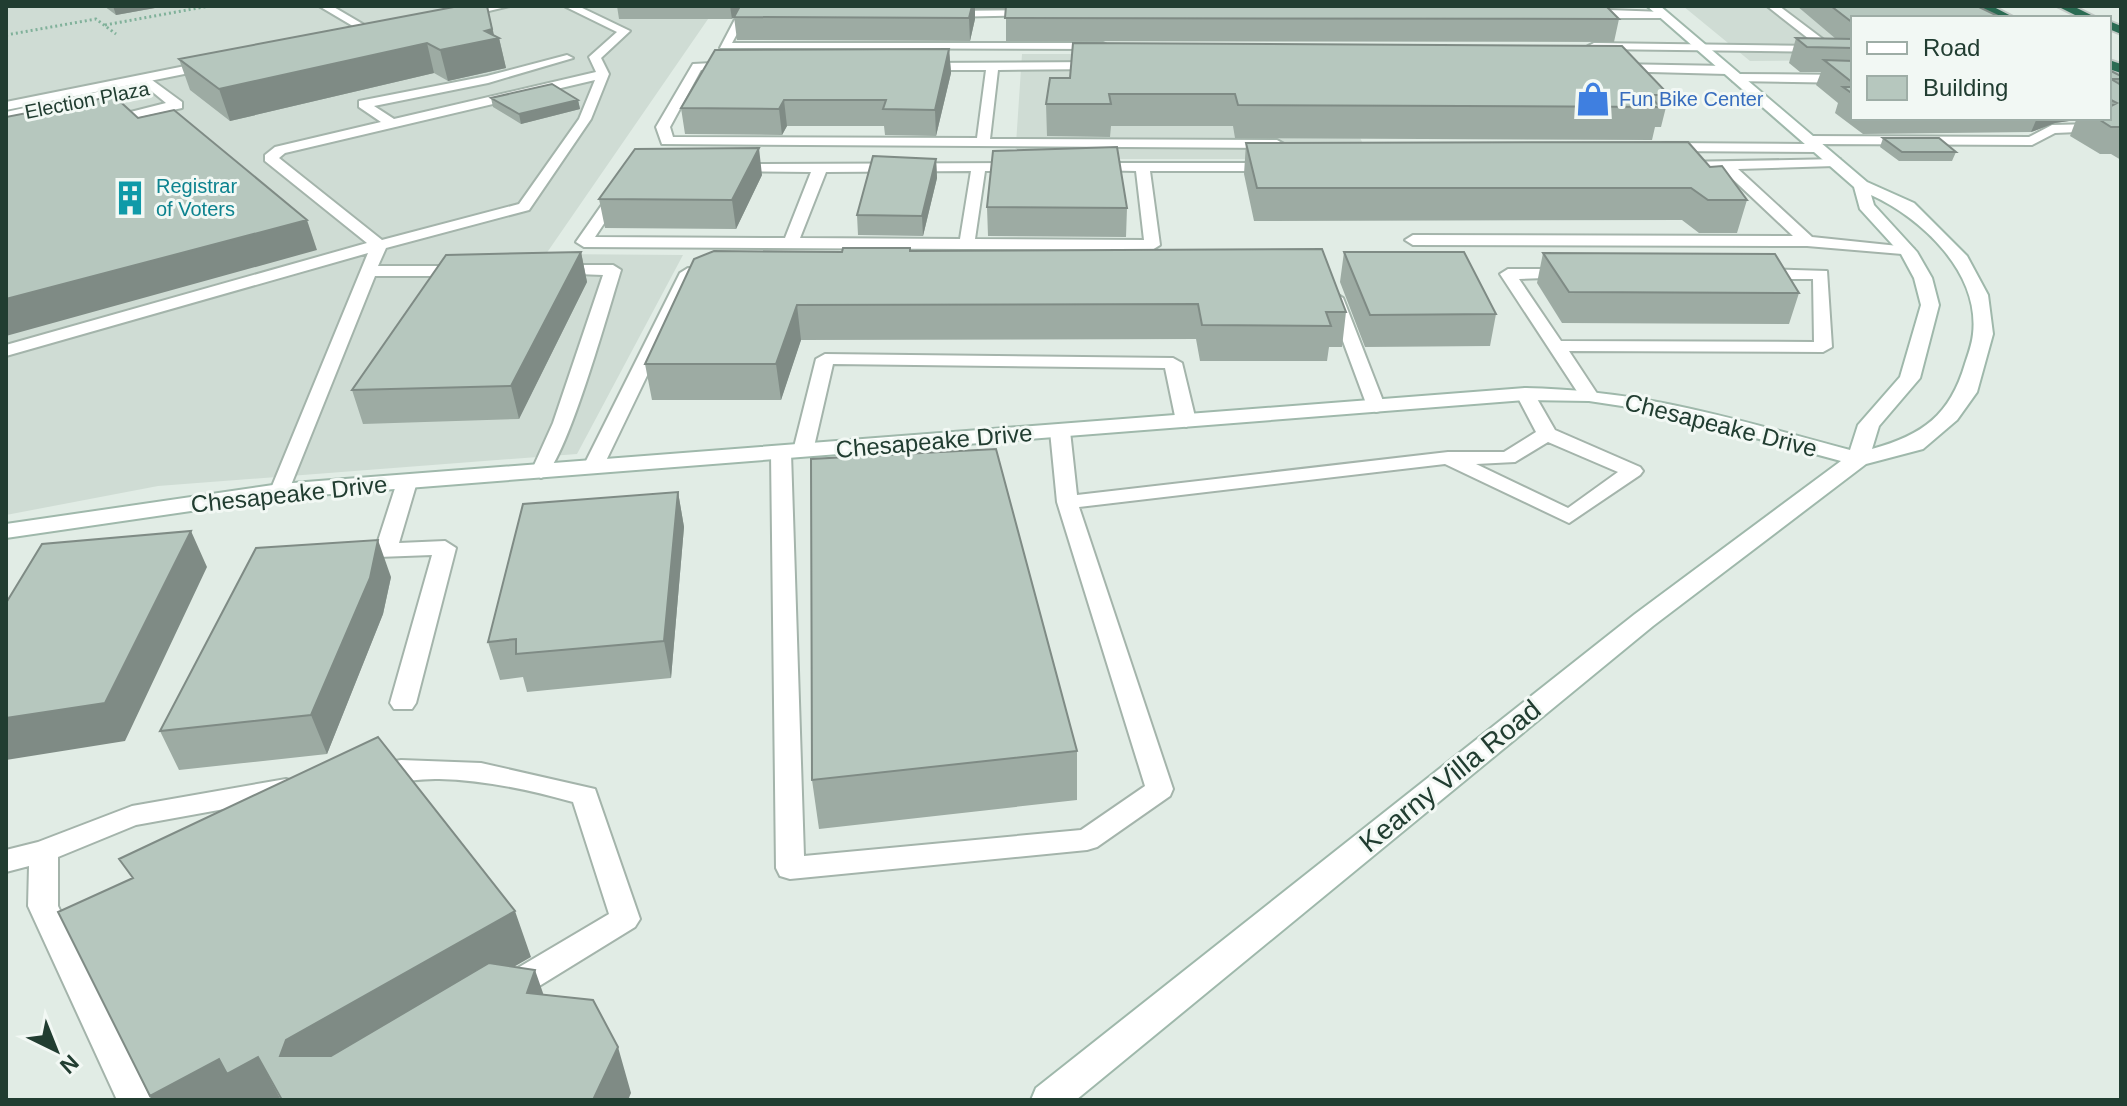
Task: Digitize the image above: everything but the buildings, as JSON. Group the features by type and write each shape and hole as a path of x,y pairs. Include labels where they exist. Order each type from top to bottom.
{"highway":[{"path":"1983,6 2005,16"},
{"path":"2063,6 2086,16"}],"main road":[{"name":"Kearny Villa Road","path":"1049,1100 1644,620 1858,459 1915,444 1950,416 1967,392 1983,334 1979,295 1961,260 1908,206 1861,185 1659,10"},
{"name":"Election Plaza","path":"6,116 152,84 177,105 86,124"},
{"name":"Kearny Villa Road","path":"1858,459 1869,425 1910,378 1930,305 1923,278 1908,252 1866,206 1861,185"},
{"name":"Chesapeake Drive","path":"6,531 280,491 1525,394 1589,395 1656,405 1858,459"}],"lane":[{"path":"324,6 372,33"},
{"path":"447,18 505,6"},
{"path":"6,351 524,207 585,119 603,74 595,57 624,31 569,6"},
{"path":"1581,46 1830,49 1772,6"},
{"path":"1571,15 1620,15 1659,10"},
{"path":"757,16 744,11 724,46 1121,46"},
{"path":"929,14 1054,13"},
{"path":"357,36 387,30"},
{"path":"392,124 363,104 488,79 567,58"},
{"path":"6,106 225,62"},
{"path":"914,66 1120,65"},
{"path":"743,66 697,67 663,127 667,141 1298,145"},
{"path":"983,143 992,66"},
{"path":"1595,68 1851,79"},
{"path":"379,245 270,158 280,150 603,74"},
{"path":"1655,147 2032,141 2052,129 2096,128"},
{"path":"1663,166 1835,162"},
{"path":"1727,166 1807,241"},
{"path":"967,244 979,167"},
{"path":"712,168 1038,167"},
{"path":"1083,167 1284,167"},
{"path":"627,180 584,242 1152,245 1142,167"},
{"path":"791,243 820,168"},
{"path":"1413,240 1807,241 1908,252"},
{"path":"280,491 379,245"},
{"path":"368,271 475,270"},
{"path":"536,270 613,270 563,423 541,472"},
{"path":"593,467 688,273 720,273"},
{"path":"1326,274 1376,406"},
{"path":"1586,274 1508,274 1589,395"},
{"path":"1556,346 1823,347 1821,274 1743,274"},
{"path":"1060,431 1067,502 1160,789 1087,840 790,868 792,452 825,359 1173,363 1186,421"},
{"path":"1448,458 1569,517 1633,471 1547,434 1525,394"},
{"path":"1067,502 1448,458 1508,458 1547,434"},
{"path":"386,549 407,482"},
{"path":"325,552 445,548 403,703"},
{"path":"347,778 393,770 459,769 545,784 585,796 625,919 488,1001"},
{"path":"6,861 44,851 132,816 316,784"},
{"path":"44,851 43,906 134,1100"}],"path":[{"path":"104,25 209,6"},
{"path":"88,12 116,34"},
{"path":"6,35 96,19"}],"shaded area":[{"path":"6,6 717,6 546,254 683,255 577,454 158,486 6,515"},
{"path":"1683,6 1941,6 1851,16 1851,60 1750,61"},
{"path":"1022,54 1321,54 1370,159 1015,159"}],"place":[{"name":"Fun Bike Center","path":"1593,99"},
{"name":"Registrar of Voters","path":"130,198"}]}
